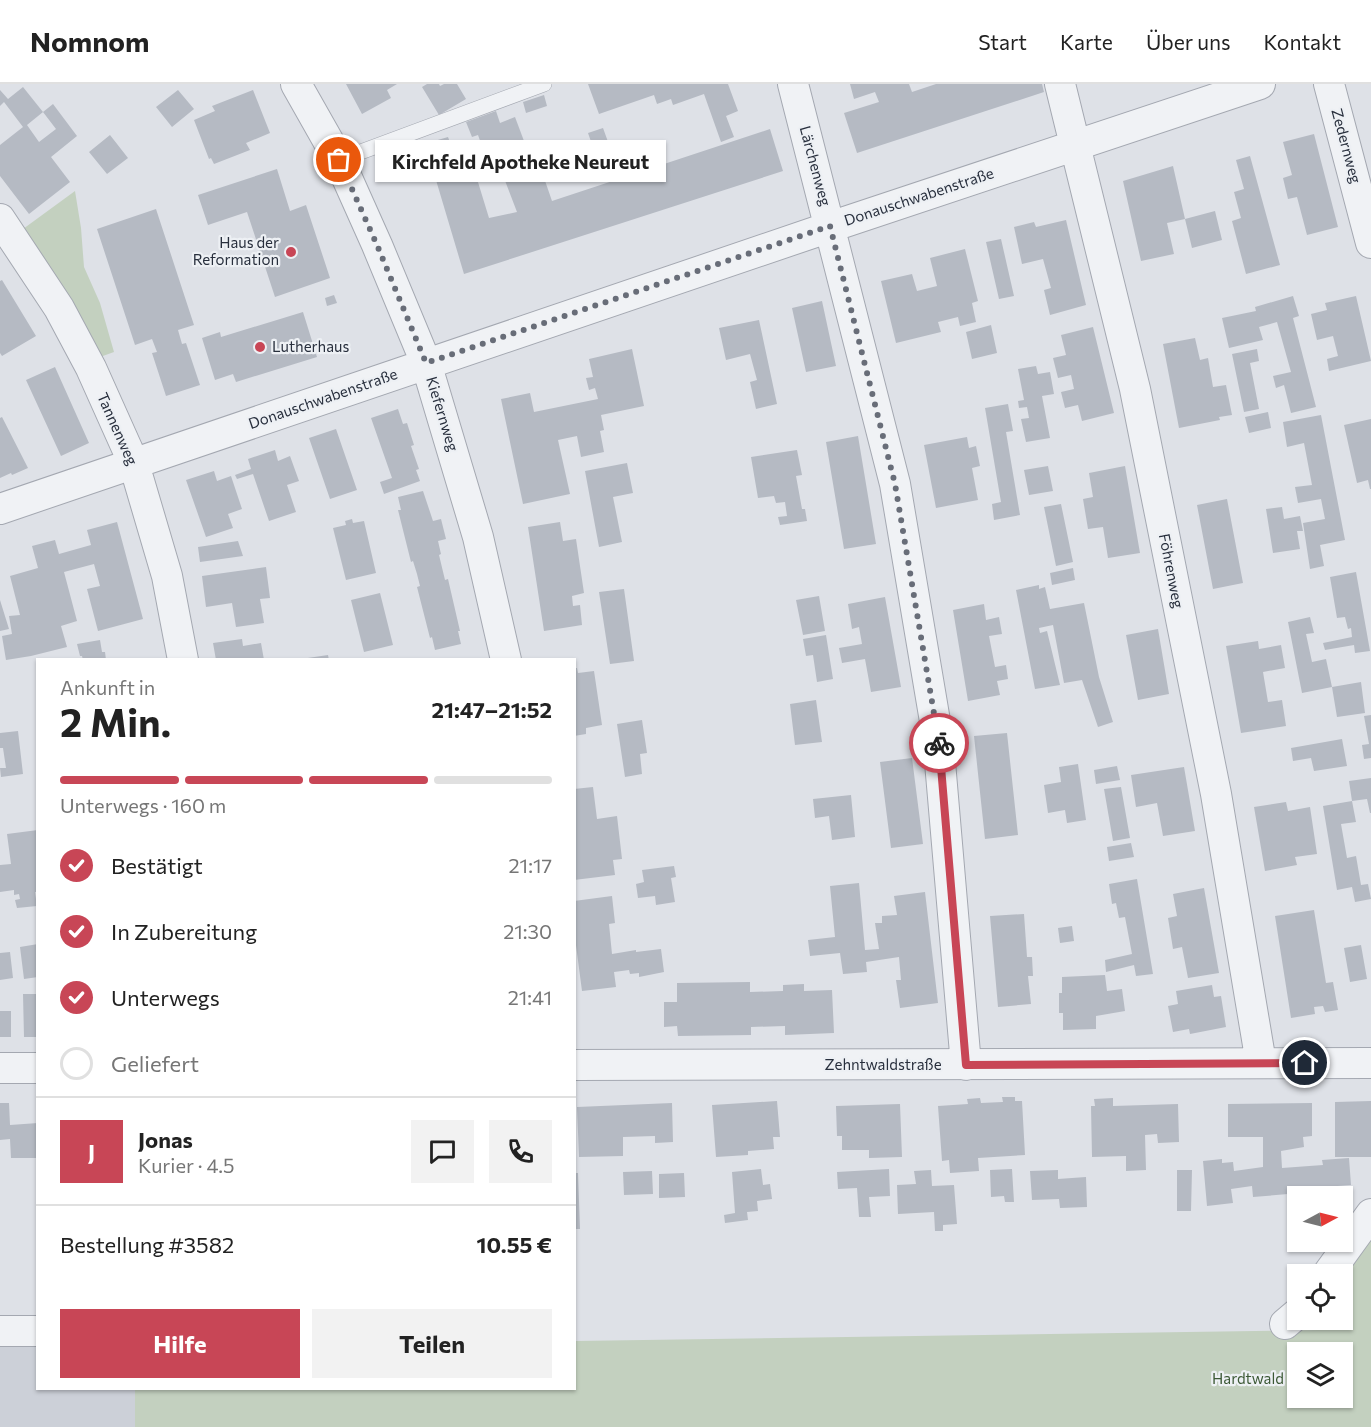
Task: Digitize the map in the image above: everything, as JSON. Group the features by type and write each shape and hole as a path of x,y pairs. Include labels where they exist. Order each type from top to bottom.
{"street":[{"name":"Kiefernweg","path":"296,84 339,160 426,363 478,537 506,658"},
{"name":"Lärchenweg","path":"793,84 895,484 938,739 966,1065"},
{"name":"Föhrenweg","path":"1060,84 1135,389 1216,794 1261,1063"},
{"name":"Donauschwabenstraße","path":"0,509 830,226 1260,84"},
{"name":"Zedernweg","path":"1329,84 1371,243"},
{"name":"Tannenweg","path":"0,219 59,308 91,369 134,464 167,576 183,658"},
{"name":"Zehntwaldstraße","path":"576,1065 1371,1063"},
{"path":"0,1068 36,1068"},
{"path":"1335,1264 1371,1214"},
{"path":"0,1330 36,1331"}],"lane":[{"path":"339,160 544,84"}],"shaded area":[{"path":"0,1340 36,1340 36,1390 135,1390 135,1427 0,1427"}],"green space":[{"path":"75,191 84,267 100,303 114,352 100,357 23,229"},
{"name":"Hardtwald","path":"1371,1235 1371,1427 135,1427 135,1390 576,1390 576,1341 1353,1330 1353,1264 1350,1264"}],"building":[{"path":"346,84 397,84 387,90 391,98 362,114"},
{"path":"427,84 439,84 440,86 457,84 466,99 439,115 422,87"},
{"path":"588,84 728,84 738,111 726,116 734,137 721,142 704,94 673,105 671,99 657,104 654,95 599,114"},
{"path":"850,84 909,84 912,92 936,84 1042,84 1044,92 857,153 844,113 879,102 875,92 854,99"},
{"path":"23,87 43,112 53,104 77,136 51,157 70,182 29,214 0,176 0,145 23,127 4,102 0,106 0,90 8,99","holes":["43,112 56,129 39,142 27,125"]},
{"path":"178,90 194,109 172,127 156,107"},
{"path":"253,90 270,133 246,143 250,150 214,164 211,158 209,159 194,120 215,111 212,106"},
{"path":"544,95 547,106 526,113 523,102"},
{"path":"496,111 500,123 515,117 536,173 542,172 552,201 770,129 783,171 464,274 433,170 415,175 407,149 448,137 452,148 460,146 463,159 470,156 489,218 517,212 493,149 484,152 478,135 472,137 466,122"},
{"path":"603,128 611,150 596,156 588,133"},
{"path":"1314,134 1338,227 1307,235 1297,197 1288,199 1283,178 1292,175 1283,142"},
{"path":"110,135 128,158 107,174 89,152"},
{"path":"1250,156 1280,265 1246,274 1232,221 1241,218 1234,192 1244,189 1236,160"},
{"path":"1173,166 1185,219 1167,223 1174,254 1141,261 1123,181"},
{"name":"Haus der Reformation","path":"277,169 290,211 306,205 330,278 275,297 247,212 208,225 198,195"},
{"path":"156,209 194,325 178,330 182,344 186,343 200,385 166,396 152,353 157,352 152,339 135,345 97,229"},
{"path":"1215,211 1222,240 1192,248 1185,219"},
{"path":"1066,220 1086,305 1050,315 1044,290 1051,288 1043,259 1022,264 1014,227 1034,222 1036,227"},
{"path":"1001,239 1014,296 999,299 986,242"},
{"path":"965,249 978,301 972,303 976,322 960,326 958,317 938,322 941,332 896,343 881,281 912,274 917,291 937,286 930,258"},
{"path":"2,280 36,336 2,356 0,353 0,281"},
{"path":"334,295 337,303 327,306 325,298"},
{"path":"1293,296 1299,316 1293,318 1316,407 1291,413 1284,385 1276,388 1273,376 1291,372 1277,322 1259,327 1263,340 1229,348 1222,318 1256,311 1255,307"},
{"path":"1356,296 1371,361 1329,371 1327,359 1338,356 1333,336 1317,340 1311,314 1327,310 1325,303"},
{"path":"822,301 836,366 806,372 792,308"},
{"name":"Lutherhaus","path":"303,312 317,357 236,382 233,374 215,380 202,338 220,332 221,337"},
{"path":"759,320 777,404 756,409 750,382 757,380 750,354 726,360 719,328"},
{"path":"991,325 997,353 972,359 966,332"},
{"path":"1093,327 1114,413 1082,421 1078,405 1065,408 1061,392 1074,389 1071,375 1058,378 1053,358 1066,355 1061,335"},
{"path":"1195,338 1200,360 1208,358 1213,387 1226,385 1232,415 1219,417 1220,420 1179,428 1163,344"},
{"path":"632,349 644,406 601,415 604,430 600,431 604,452 581,457 577,436 558,440 570,494 523,504 501,399 530,393 534,412 598,399 595,388 589,390 586,378 593,377 589,359"},
{"path":"1257,349 1259,361 1250,363 1259,409 1244,412 1232,354"},
{"path":"1036,366 1038,374 1050,372 1054,394 1042,396 1050,438 1026,442 1021,419 1029,418 1027,407 1019,408 1018,401 1024,400 1018,369"},
{"path":"55,367 89,443 61,456 26,380"},
{"path":"1008,404 1013,431 1006,432 1020,515 994,520 992,504 1001,502 985,408"},
{"path":"398,409 403,424 407,423 414,445 411,446 419,469 416,470 420,481 384,494 380,482 392,478 371,418"},
{"path":"1268,412 1271,428 1249,433 1245,417"},
{"path":"1321,415 1345,540 1320,545 1324,566 1310,569 1303,523 1325,519 1321,499 1298,503 1295,487 1312,485 1304,443 1287,447 1283,422"},
{"path":"2,417 28,468 0,478 0,418"},
{"path":"1371,419 1370,489 1368,480 1357,483 1344,425"},
{"path":"336,429 357,490 330,499 309,438"},
{"path":"858,436 876,544 844,549 826,442"},
{"path":"967,437 969,448 976,446 980,466 972,468 978,500 936,508 924,445"},
{"path":"275,450 278,461 290,456 299,481 287,485 296,512 269,521 253,474 237,479 235,475 251,469 248,459"},
{"path":"797,450 802,475 796,476 802,509 805,509 807,521 780,525 778,517 787,516 785,502 776,503 774,496 758,498 751,457"},
{"path":"627,463 633,493 613,497 622,542 599,547 585,471"},
{"path":"1048,466 1053,491 1029,495 1024,470"},
{"path":"1125,466 1140,553 1108,558 1103,527 1088,529 1083,499 1093,497 1089,473"},
{"path":"214,471 217,481 231,476 242,509 228,514 233,528 206,537 186,480"},
{"path":"423,491 433,521 441,519 446,539 438,541 441,554 439,555 445,580 448,579 461,644 435,650 417,587 420,586 417,574 413,561 411,562 398,510 401,510 398,497"},
{"path":"1227,499 1243,583 1213,589 1197,505"},
{"path":"1061,504 1073,562 1056,566 1044,507"},
{"path":"1282,507 1284,519 1300,516 1303,531 1297,531 1300,549 1273,553 1266,509"},
{"path":"352,519 353,523 364,521 376,573 346,580 333,528 346,525 345,521"},
{"path":"117,522 143,619 98,631 87,589 100,586 94,564 64,572 77,621 61,626 67,647 6,660 2,636 12,634 9,616 20,615 10,576 38,568 32,546 55,540 59,554 91,545 87,530"},
{"path":"560,522 563,541 576,539 584,593 572,596 573,606 580,605 582,625 544,631 528,527"},
{"path":"238,541 243,556 200,562 198,547"},
{"path":"266,567 270,598 260,599 264,623 236,627 232,603 206,607 202,576"},
{"path":"1073,568 1075,580 1052,585 1050,573"},
{"path":"1356,572 1370,651 1355,653 1354,645 1325,650 1323,643 1352,637 1351,628 1348,629 1345,617 1337,618 1330,577"},
{"path":"1039,585 1039,589 1045,587 1050,609 1084,603 1099,677 1113,722 1098,727 1082,680 1064,683 1053,625 1039,628 1040,633 1047,631 1060,685 1035,689 1016,590"},
{"path":"624,589 634,661 610,664 599,592"},
{"path":"380,593 393,645 364,652 351,600"},
{"path":"819,596 825,631 803,635 796,600"},
{"path":"885,597 901,687 871,692 865,659 842,663 839,648 862,644 859,627 852,629 848,604"},
{"path":"0,600 9,629 0,631"},
{"path":"984,604 986,620 999,617 1002,634 989,636 995,667 1006,665 1008,679 997,681 1000,695 968,701 953,610"},
{"path":"1310,617 1314,633 1306,634 1312,662 1326,659 1332,687 1302,693 1288,622"},
{"path":"1158,629 1169,694 1138,700 1126,635"},
{"path":"826,635 833,679 817,682 813,655 806,656 803,639"},
{"path":"242,639 243,646 261,643 264,658 216,658 213,643"},
{"path":"100,640 106,658 82,658 77,644"},
{"path":"1258,641 1259,649 1281,645 1285,668 1263,672 1268,702 1282,700 1286,726 1241,733 1226,646"},
{"path":"328,655 329,658 308,658"},
{"path":"576,668 578,673 594,671 602,725 586,728 586,734 576,736"},
{"path":"1361,682 1365,713 1337,717 1332,687"},
{"path":"816,700 822,742 795,745 790,704"},
{"path":"1371,715 1371,758 1364,759 1362,745 1369,744 1364,716"},
{"path":"642,720 647,753 640,754 642,774 625,777 617,724"},
{"path":"18,731 23,774 1,777 0,768 6,768 3,748 0,748 0,733"},
{"path":"1007,733 1018,835 985,839 974,736"},
{"path":"1342,739 1347,766 1314,771 1311,758 1293,761 1291,748"},
{"path":"912,758 923,844 891,848 880,762"},
{"path":"1078,764 1086,820 1067,823 1065,810 1048,813 1044,785 1061,782 1059,767"},
{"path":"1117,766 1120,780 1096,784 1094,770"},
{"path":"1184,767 1195,831 1163,836 1157,803 1136,807 1131,775"},
{"path":"1371,778 1370,813 1367,799 1352,801 1349,781"},
{"path":"593,787 597,819 617,816 622,859 613,860 615,875 576,880 576,789"},
{"path":"1121,787 1130,838 1113,841 1104,789"},
{"path":"851,795 855,837 832,840 829,816 815,818 813,799"},
{"path":"1352,801 1356,822 1341,824 1347,858 1356,856 1361,885 1368,884 1371,899 1355,902 1352,887 1337,890 1323,806"},
{"path":"1286,802 1288,811 1310,807 1317,854 1295,857 1297,865 1265,871 1254,807"},
{"path":"36,830 36,906 17,908 15,900 20,899 19,894 14,895 14,890 0,892 0,865 11,864 7,834"},
{"path":"1131,843 1134,857 1109,861 1107,847"},
{"path":"674,866 676,877 671,878 675,902 656,905 655,896 638,898 636,884 644,882 642,870"},
{"path":"1137,879 1153,974 1136,976 1134,965 1106,972 1105,960 1132,954 1125,917 1119,918 1116,903 1112,904 1109,884"},
{"path":"859,883 865,950 879,949 875,923 882,923 882,916 897,915 894,896 925,892 938,1003 900,1008 896,980 901,980 899,957 866,962 867,972 843,974 840,953 810,956 808,940 835,937 830,886"},
{"path":"1204,888 1219,973 1188,978 1182,947 1173,949 1168,918 1177,916 1173,894"},
{"path":"612,896 615,923 609,924 612,954 661,949 664,972 639,977 639,973 630,974 629,970 614,972 616,987 582,991 576,945 576,901"},
{"path":"1314,910 1326,983 1333,982 1338,1010 1325,1012 1323,1006 1314,1007 1315,1014 1291,1018 1275,916"},
{"path":"1024,914 1027,957 1032,957 1033,976 1028,976 1031,1004 998,1007 990,916"},
{"path":"1072,926 1074,941 1060,943 1058,928"},
{"path":"36,944 36,977 24,979 20,947"},
{"path":"1361,945 1367,979 1350,982 1344,948"},
{"path":"10,952 13,978 0,980 0,953"},
{"path":"1105,975 1107,991 1122,989 1125,1011 1096,1016 1096,1029 1063,1030 1063,1013 1059,1013 1062,977"},
{"path":"750,982 750,992 783,991 783,985 804,984 804,991 832,990 834,1033 785,1035 785,1026 751,1027 751,1035 678,1036 677,1026 664,1027 664,1002 677,1002 677,983"},
{"path":"1212,985 1214,997 1221,996 1226,1027 1190,1034 1189,1029 1173,1032 1168,1006 1178,1004 1176,991"},
{"path":"23,994 36,994 36,1037 24,1037"},
{"path":"0,1011 11,1011 11,1037 0,1037"},
{"path":"1002,1097 1015,1097 1015,1101 1022,1101 1025,1155 978,1158 979,1171 950,1173 949,1160 942,1161 938,1106 968,1104 967,1099 980,1098 981,1103 1003,1102"},
{"path":"1113,1098 1113,1106 1178,1104 1179,1142 1158,1143 1157,1134 1145,1135 1146,1170 1126,1171 1126,1156 1092,1157 1091,1106 1095,1106 1094,1099"},
{"path":"777,1101 780,1137 773,1137 774,1149 748,1151 748,1155 716,1157 712,1105"},
{"path":"1371,1101 1371,1157 1335,1157 1335,1102"},
{"path":"0,1103 9,1103 10,1125 36,1123 36,1158 11,1158 10,1139 0,1140"},
{"path":"672,1103 673,1142 655,1143 655,1136 623,1137 623,1156 579,1157 577,1107"},
{"path":"1312,1103 1312,1136 1303,1137 1304,1147 1281,1151 1282,1168 1323,1165 1322,1160 1349,1158 1351,1185 1287,1186 1287,1194 1253,1197 1252,1186 1231,1189 1233,1203 1207,1206 1203,1161 1222,1159 1222,1163 1233,1162 1234,1171 1263,1167 1263,1137 1228,1137 1228,1104"},
{"path":"900,1104 902,1157 869,1158 869,1150 842,1150 842,1136 837,1136 836,1106"},
{"path":"761,1169 763,1185 770,1184 772,1199 757,1201 758,1211 747,1212 748,1220 725,1223 724,1215 735,1213 732,1172"},
{"path":"889,1169 890,1196 869,1197 871,1217 859,1217 857,1188 838,1189 837,1172"},
{"path":"1012,1169 1014,1202 1005,1202 1004,1196 991,1197 990,1170"},
{"path":"931,1170 932,1186 954,1185 957,1224 943,1225 943,1231 935,1231 934,1212 898,1214 897,1185 916,1184 914,1171"},
{"path":"1058,1170 1058,1179 1086,1177 1087,1207 1060,1208 1059,1199 1032,1200 1030,1171"},
{"path":"1177,1170 1192,1170 1191,1211 1177,1211"},
{"path":"652,1171 653,1194 624,1195 623,1172"},
{"path":"576,1173 578,1173 580,1229 576,1229"},
{"path":"684,1173 685,1197 659,1198 659,1174"}],"way so far":[{"path":"339,160 426,363 830,226 895,484 939,743"}],"place":[{"name":"Kirchfeld Apotheke Neureut","path":"339,160"},
{"name":"Haus der Reformation","path":"291,252"},
{"name":"Lutherhaus","path":"260,347"}],"route":[{"path":"939,743 966,1065 1305,1063"}]}
